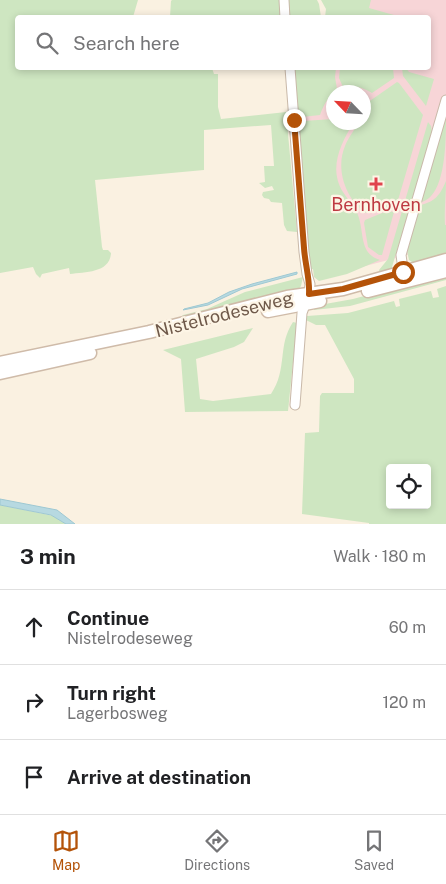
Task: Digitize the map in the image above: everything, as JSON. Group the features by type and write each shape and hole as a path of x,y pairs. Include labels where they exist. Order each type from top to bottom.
{"street":[{"path":"284,0 286,15"},
{"path":"290,70 304,252 310,284 308,299"},
{"path":"404,277 401,255 446,100"},
{"name":"Nistelrodeseweg","path":"0,364 149,332 287,297 308,299 343,298 446,260"},
{"name":"Nistelrodeseweg","path":"404,277 446,271"},
{"name":"Nistelrodeseweg","path":"0,373 148,341 284,307 308,299"},
{"name":"Nistelrodeseweg","path":"295,405 302,313 308,299"}],"shaded area":[{"name":"Bernhoven","path":"344,0 446,0 446,245 323,277 301,122 319,70 431,70 431,15 339,15"}],"green space":[{"path":"0,0 138,0 134,15 15,15 15,70 213,70 214,74 218,74 218,107 221,119 286,112 297,232 287,231 284,225 282,203 271,202 262,195 263,192 274,190 272,186 265,188 259,183 265,182 264,166 274,166 271,125 204,130 204,170 95,180 102,247 103,250 108,250 111,253 110,260 102,268 89,272 70,274 69,268 42,274 40,278 33,267 0,273"},
{"path":"279,0 280,15 170,15 171,1"},
{"path":"287,0 317,0 319,4 321,15 289,15"},
{"path":"321,0 371,0 369,8 394,15 325,15 326,9"},
{"path":"293,70 336,70 336,85 326,85 326,102 320,115 297,116"},
{"path":"340,70 393,70 394,78 372,93 371,85 342,85 339,78"},
{"path":"402,70 408,70 434,79 426,106 403,76"},
{"path":"397,82 423,115 396,207 365,213 352,200 348,192 344,183 341,164 346,143 354,130 371,130 371,100"},
{"path":"446,117 445,153 440,179 429,198 421,202"},
{"path":"326,119 326,130 349,130 344,139 336,165 339,183 358,215 366,249 380,260 347,274 319,281 314,277 313,269 310,270 297,124 303,121"},
{"path":"428,122 432,132 392,267 391,270 380,276 379,270 388,259"},
{"path":"446,181 446,257 415,264 409,260 407,251 420,205 430,202 436,197"},
{"path":"387,211 394,212 382,255 379,255 368,247 364,223 365,220"},
{"path":"446,274 446,280 350,306 314,310 314,306 353,299"},
{"path":"303,277 298,290 177,321 183,315 207,309 245,292"},
{"path":"446,286 446,524 369,524 302,514 305,433 319,432 320,396 322,393 354,393 354,379 325,325 316,325 306,320 307,316 348,313 394,301 396,307 400,306 399,299 431,291 433,298 439,297 437,289"},
{"path":"293,322 297,323 288,411 185,412 181,359 163,350 253,328 244,342 196,359 200,399 213,401 271,394 279,376 285,340"},
{"path":"0,505 54,516 66,524 0,524"}],"water":[{"path":"297,272 297,274 242,289 208,305 183,310 208,303 229,292 252,284"},
{"path":"0,499 57,510 75,524 66,524 51,515 0,505"}],"place":[{"name":"Bernhoven","path":"376,184"}],"route":[{"path":"294,120 304,252 310,284 309,294 343,289 403,272"}]}
